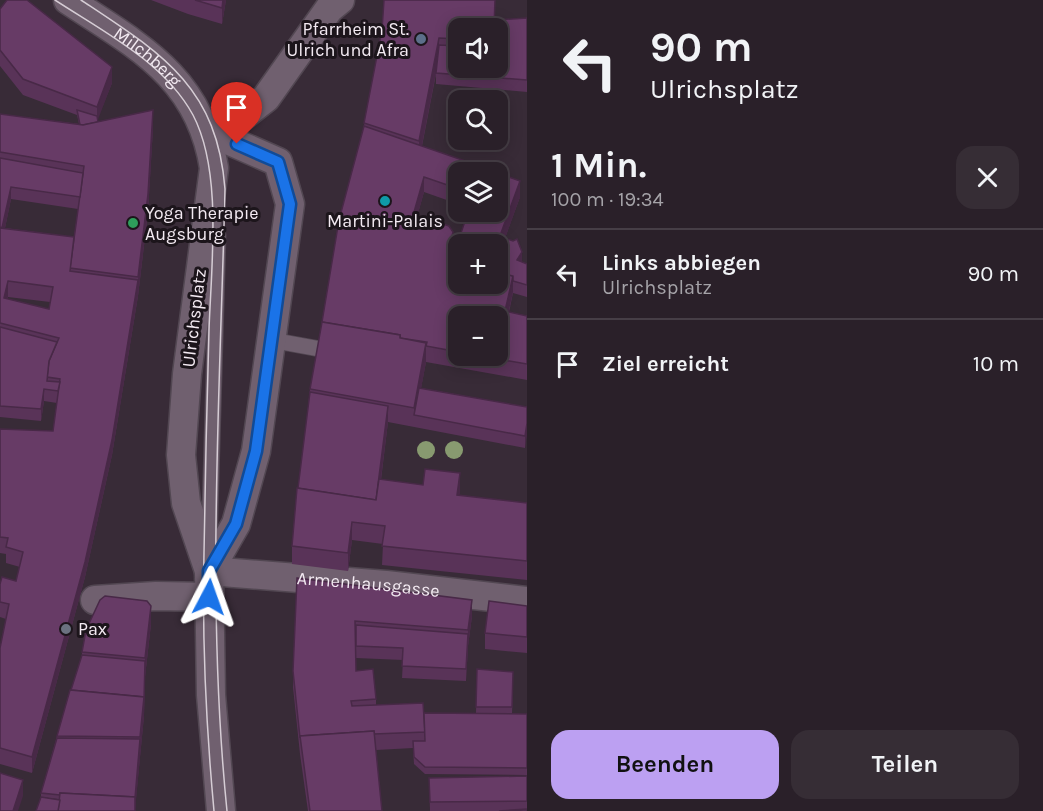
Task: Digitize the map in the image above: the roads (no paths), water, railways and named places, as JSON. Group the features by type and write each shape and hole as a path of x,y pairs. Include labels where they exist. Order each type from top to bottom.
{"street":[{"name":"Milchberg","path":"68,0 164,67 189,97 207,130"},
{"path":"207,130 238,119 266,98 329,9 340,0"},
{"path":"207,130 278,162 290,204 256,451 236,524 209,584 211,695 221,811"},
{"name":"Ulrichsplatz","path":"207,130 214,168 187,374 181,455 186,503 209,584"},
{"name":"Armenhausgasse","path":"88,599 156,596 209,584 386,585 527,601"}],"lane":[{"path":"271,340 320,349"}],"tram line":[{"path":"55,0 113,36 166,79 181,96 193,115 202,138 208,164 212,191 213,249 204,525 204,650 214,811"},
{"path":"81,0 136,37 180,76 197,98 210,123 220,153 225,189 216,500 216,578 217,656 227,811"}],"place":[{"name":"Pfarrheim St. Ulrich und Afra","path":"421,39"},
{"name":"Martini-Palais","path":"385,201"},
{"name":"Yoga Therapie Augsburg","path":"133,223"},
{"name":"Pax","path":"66,629"}]}
